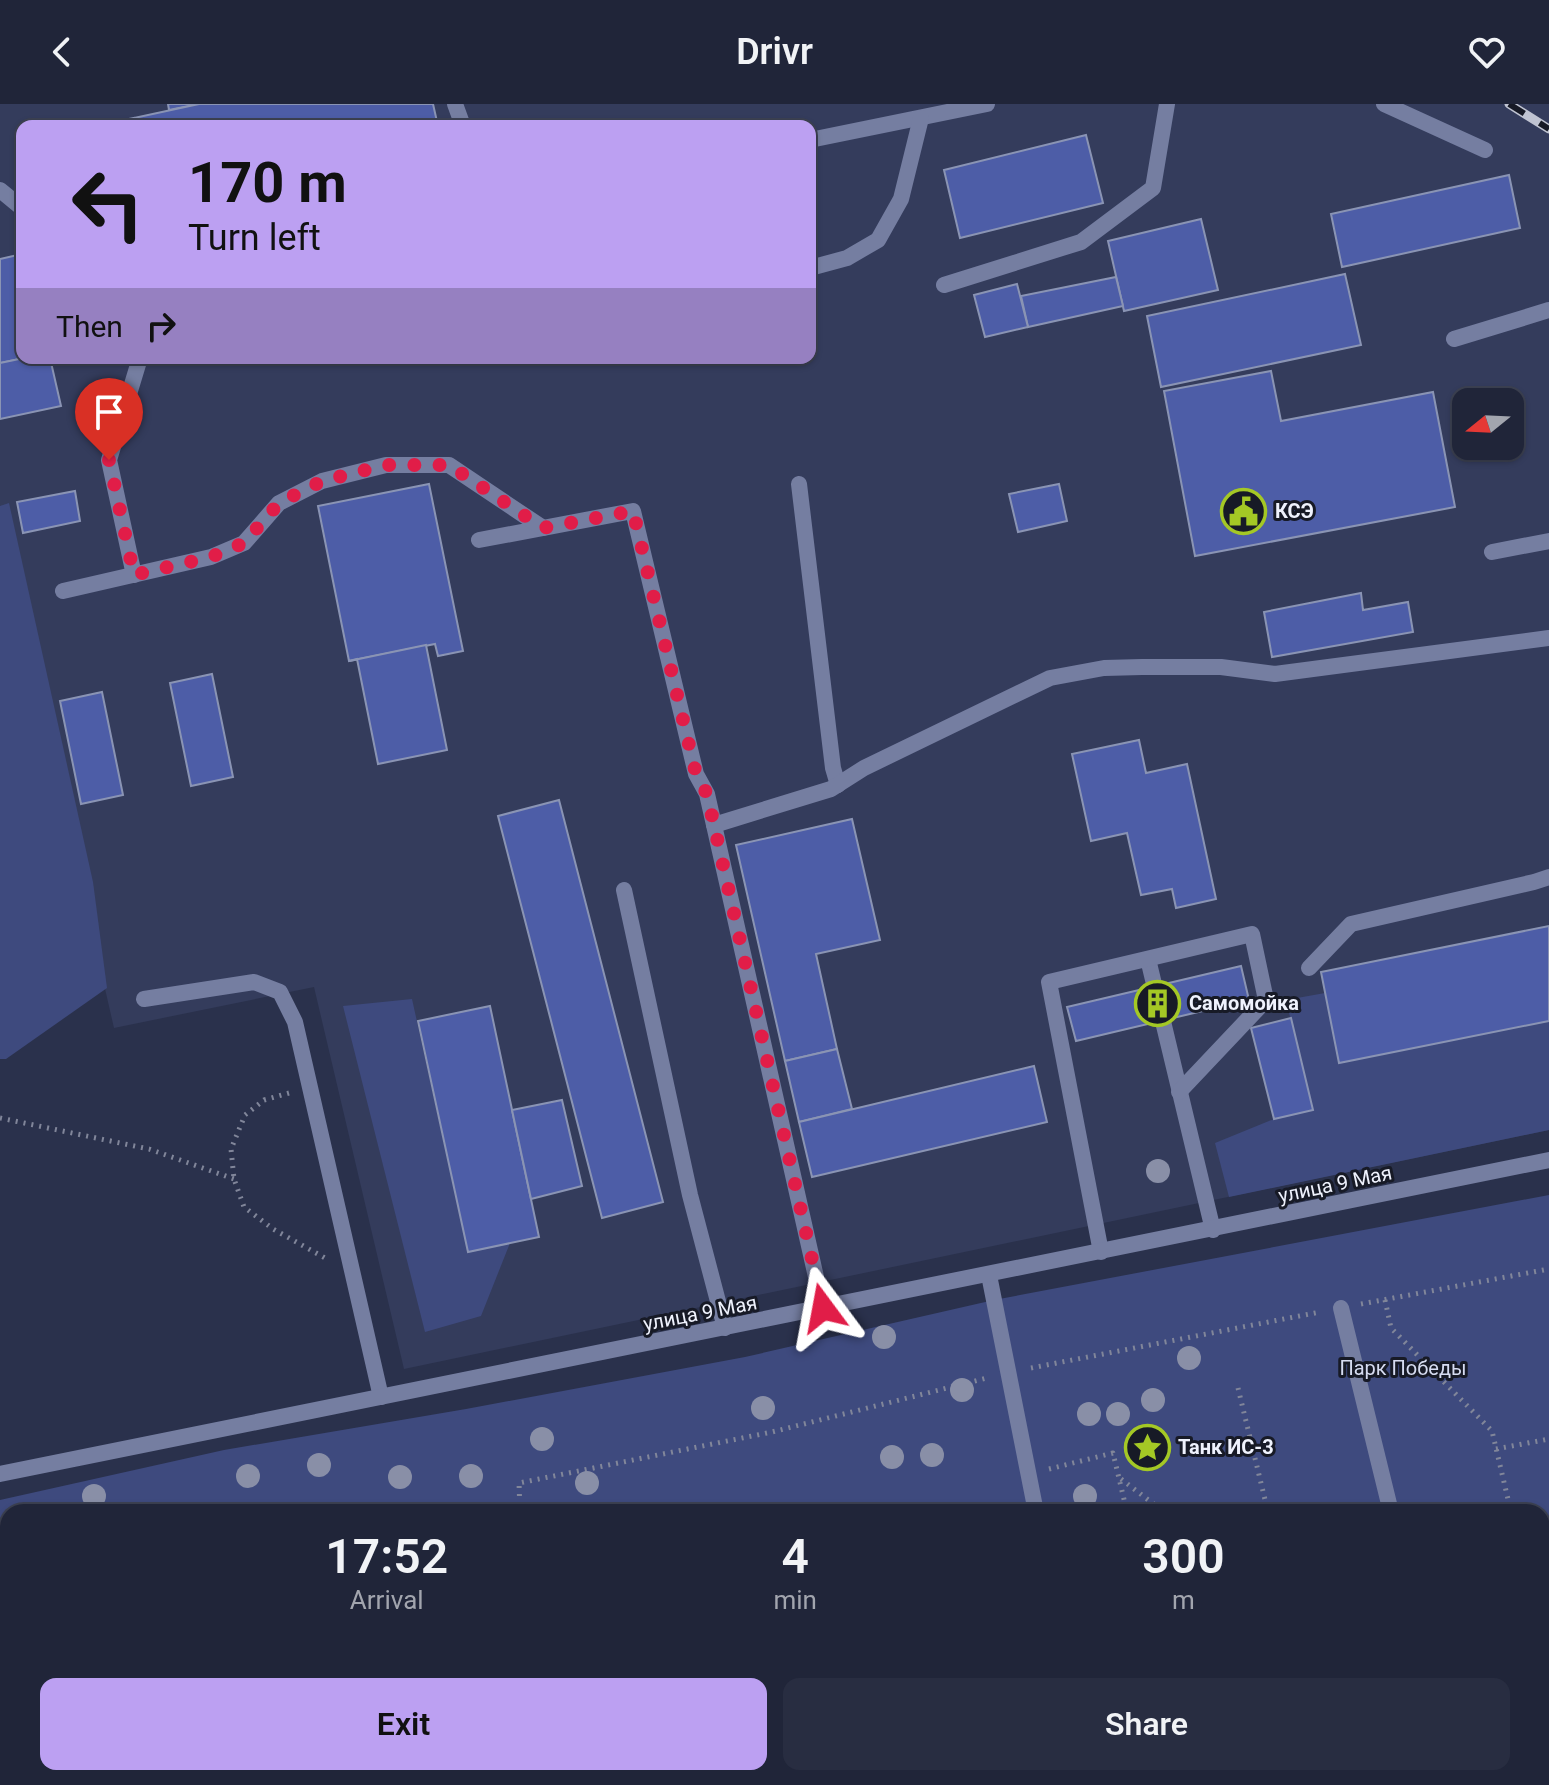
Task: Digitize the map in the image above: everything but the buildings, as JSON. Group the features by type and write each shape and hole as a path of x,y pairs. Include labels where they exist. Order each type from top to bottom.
{"street":[{"path":"816,139 987,104"},
{"path":"944,285 1081,242 1153,188 1167,104"},
{"path":"1384,104 1485,150"},
{"path":"816,266 847,258 878,240 901,199 921,118"},
{"path":"0,190 16,203"},
{"path":"1454,339 1549,310"},
{"path":"134,575 109,460 138,364"},
{"path":"63,591 211,557 244,543 279,503 322,481 386,465 449,465 543,528"},
{"path":"799,484 833,768 838,785"},
{"path":"479,540 633,511 696,774 707,794 823,1308"},
{"path":"1492,552 1549,541"},
{"path":"714,825 838,785 864,768 1050,678 1104,668 1142,667 1221,667 1275,674 1549,638"},
{"path":"1309,968 1351,924 1549,877"},
{"path":"624,890 690,1195 725,1328"},
{"path":"1101,1252 1049,982 1252,934 1266,1000 1179,1092"},
{"path":"1148,959 1213,1230"},
{"path":"144,999 254,982 280,992 295,1022 381,1397"},
{"name":"улица 9 Мая","path":"0,1474 1549,1160"},
{"path":"989,1275 1035,1504"},
{"path":"1341,1308 1389,1504"}],"path":[{"path":"311,1088 264,1100 245,1115 231,1149 234,1179 244,1207 273,1229 353,1275"},
{"path":"0,1118 149,1149 234,1179"},
{"path":"520,1504 519,1483 772,1432 1008,1372 1549,1269"},
{"path":"1385,1300 1391,1328 1492,1431 1509,1504"},
{"path":"1238,1388 1266,1504"},
{"path":"1496,1449 1549,1439"},
{"path":"1029,1474 1113,1453 1125,1504"},
{"path":"1120,1479 1153,1504"}],"shaded area":[{"path":"0,104 1549,104 1549,1130 404,1369 314,987 114,1028 0,530"}],"green space":[{"path":"9,503 93,882 107,988 6,1059 0,1059 0,506"},
{"path":"1325,993 1339,1062 1549,1021 1549,1130 1229,1197 1215,1143 1274,1119 1312,1110 1286,1000"},
{"path":"412,999 468,1252 510,1243 481,1316 425,1332 343,1006"},
{"name":"Парк Победы","path":"1549,1195 1549,1504 0,1504 0,1500 224,1450 745,1357 994,1300"}],"railway":[{"path":"1509,104 1549,129"}],"place":[{"name":"КСЭ","path":"1244,511"},
{"name":"Самомойка","path":"1158,1003"},
{"name":"Танк ИС-3","path":"1147,1447"}],"route":[{"path":"109,460 134,575 211,557 244,543 279,503 322,481 386,465 449,465 543,528 633,511 696,774 707,794 823,1308"}]}
